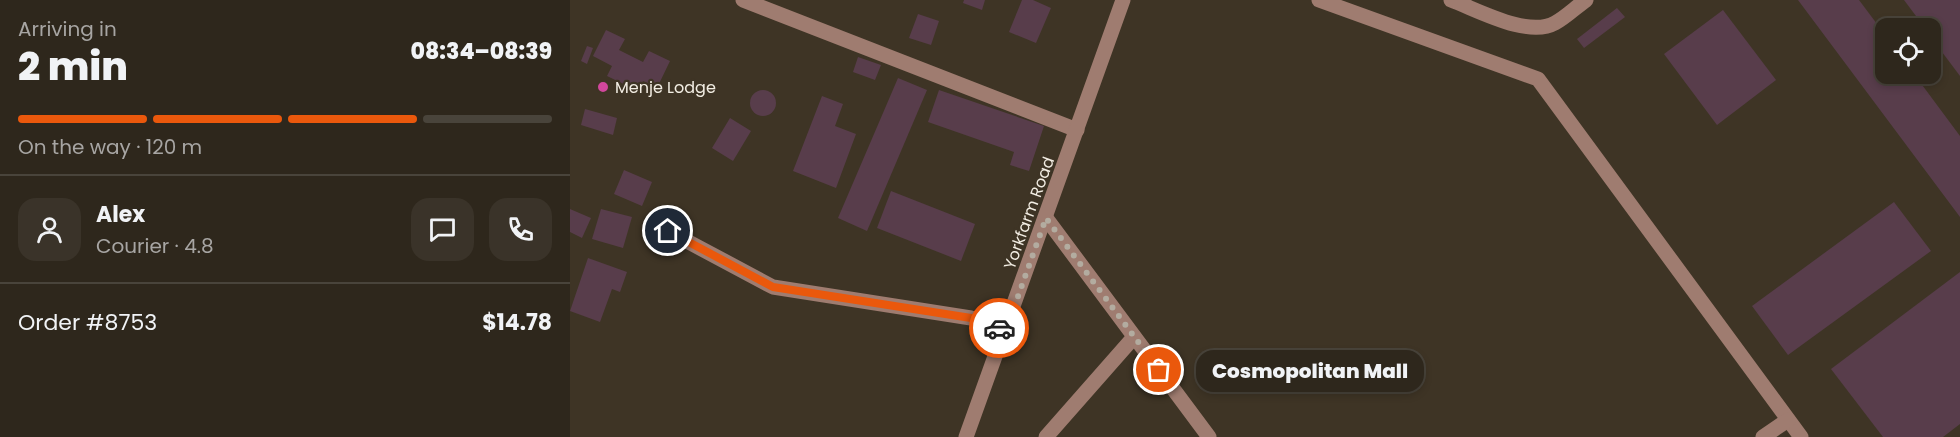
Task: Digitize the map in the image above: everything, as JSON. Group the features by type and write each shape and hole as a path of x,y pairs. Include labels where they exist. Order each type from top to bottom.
{"street":[{"path":"743,0 1077,130"},
{"name":"Yorkfarm Road","path":"966,437 1123,0"},
{"path":"1319,0 1538,79 1801,437"},
{"path":"1451,0 1518,25 1542,27 1554,24 1586,0"},
{"path":"1046,218 1209,437"},
{"path":"668,231 773,287 971,318 1006,330"},
{"path":"1046,437 1134,337"},
{"path":"1763,437 1788,420"}],"building":[{"path":"964,0 985,0 982,10 963,3"},
{"path":"1022,0 1033,0 1051,8 1036,43 1009,32"},
{"path":"1798,0 1859,0 1875,21 1875,84 1921,84 1960,136 1960,217"},
{"path":"1904,0 1960,0 1960,76 1941,51 1941,18 1918,18"},
{"path":"1617,8 1625,17 1584,48 1577,39"},
{"path":"1723,10 1776,80 1717,125 1664,54"},
{"path":"918,14 939,21 931,45 909,38"},
{"path":"606,30 625,39 619,50 643,62 649,51 670,61 657,88 643,81 638,91 607,76 612,66 593,56"},
{"path":"587,46 593,48 587,64 581,61"},
{"path":"858,57 881,65 875,80 853,72"},
{"path":"898,78 927,90 867,231 838,218"},
{"path":"763,90 772,94 776,103 772,112 763,116 754,112 750,103 754,94"},
{"path":"939,90 1044,126 1029,171 1010,165 1014,152 928,122"},
{"path":"822,96 843,104 835,126 856,134 836,188 793,171"},
{"path":"585,109 617,118 613,135 581,125"},
{"path":"730,118 751,131 733,161 712,148"},
{"path":"624,170 652,182 642,206 614,194"},
{"path":"891,191 975,224 961,261 877,228"},
{"path":"1894,202 1931,251 1788,355 1752,306"},
{"path":"570,209 591,218 582,238 570,232"},
{"path":"601,209 632,217 623,248 592,239"},
{"path":"588,258 627,272 620,292 612,289 600,322 570,311"},
{"path":"1960,272 1960,424 1943,437 1883,437 1831,369"}],"way so far":[{"path":"999,328 1006,330 1046,218 1159,370"}],"place":[{"name":"Menje Lodge","path":"603,87"},
{"name":"Cosmopolitan Mall","path":"1159,370"}],"route":[{"path":"668,231 773,287 971,318 999,328"}]}
